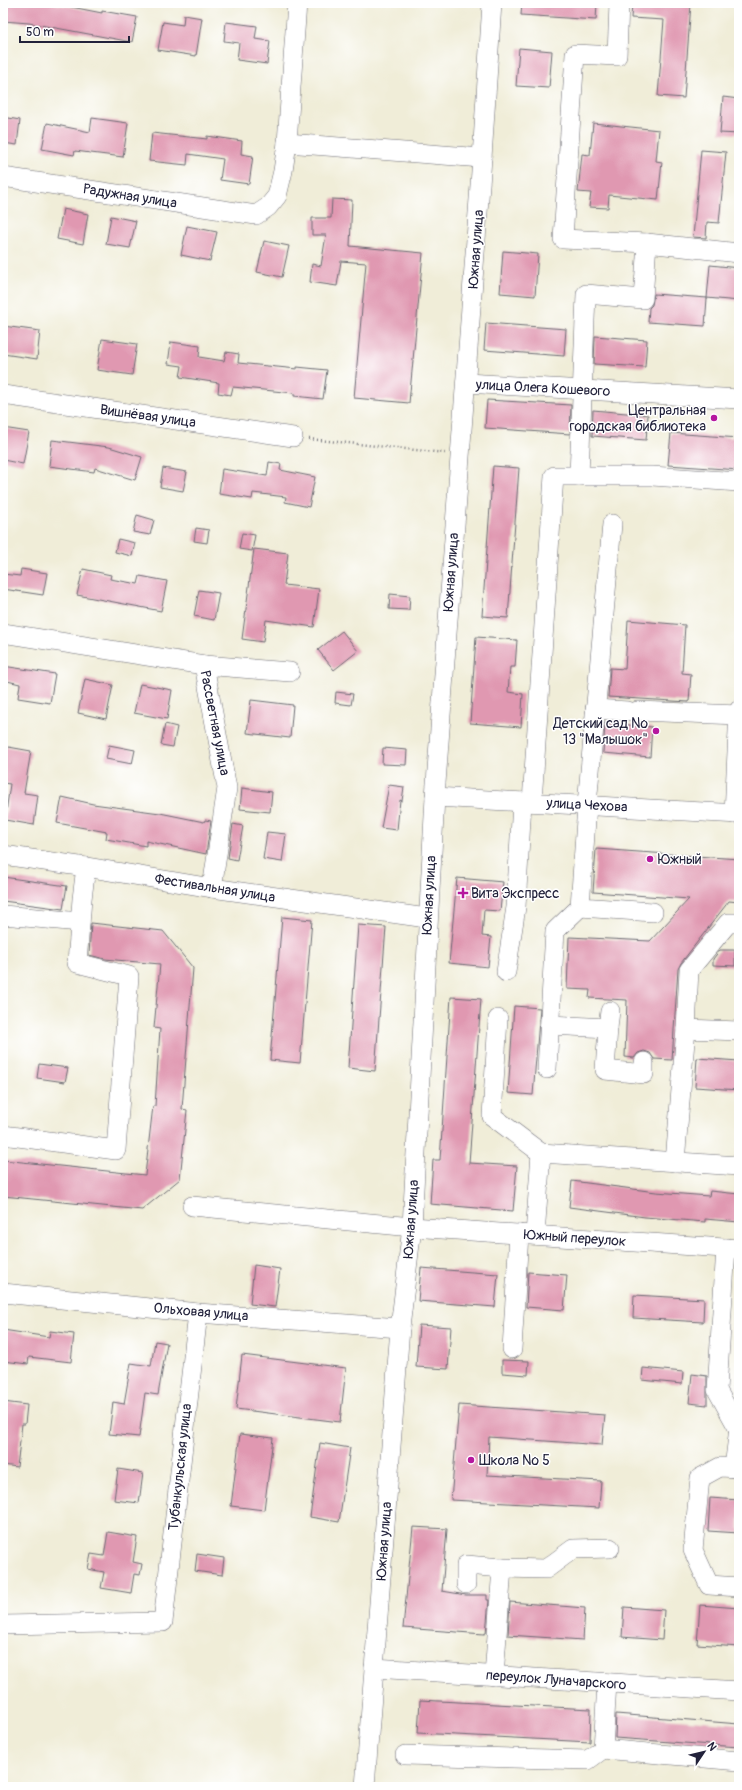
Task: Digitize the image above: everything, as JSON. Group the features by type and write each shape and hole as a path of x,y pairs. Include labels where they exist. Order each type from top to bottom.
{"street":[{"name":"Южная улица","path":"365,1787 400,1328 412,1227 434,797 466,383 492,3"},
{"path":"619,3 617,56 575,54 563,239 647,244 739,253"},
{"path":"293,4 287,143 482,158"},
{"name":"Радужная улица","path":"3,176 256,215 268,207 276,196 287,143"},
{"path":"579,476 586,294 643,299 647,244"},
{"name":"улица Олега Кошевого","path":"466,383 739,399"},
{"name":"Вишнёвая улица","path":"3,395 293,437"},
{"path":"506,972 516,907 527,802 554,476 652,476 739,482"},
{"path":"547,1069 555,931 580,907 587,805 612,524"},
{"name":"Рассветная улица","path":"3,633 204,665 227,788 212,888"},
{"path":"204,665 290,672"},
{"path":"595,710 739,715"},
{"path":"736,814 739,710"},
{"name":"улица Чехова","path":"434,797 736,814"},
{"name":"Фестивальная улица","path":"3,855 212,888 427,918"},
{"path":"3,1135 116,1150 129,976 77,963 86,867"},
{"path":"580,907 653,912"},
{"path":"3,915 80,922"},
{"path":"676,1162 690,970 728,923 739,923"},
{"path":"498,1019 492,1116 541,1153 739,1166"},
{"path":"550,1025 609,1019 605,1070 644,1074 644,1062"},
{"path":"686,1029 739,1031"},
{"path":"512,1349 527,1235 541,1153"},
{"name":"Южный переулок","path":"192,1206 412,1227 732,1248"},
{"path":"732,1248 717,1390 739,1422 736,1468 720,1467 700,1478 693,1550 709,1584 739,1587"},
{"name":"Ольховая улица","path":"3,1293 198,1313 400,1328"},
{"name":"Тубанкульская улица","path":"3,1626 163,1622 198,1313"},
{"path":"466,1584 466,1565 546,1569 573,1550 610,1548"},
{"path":"494,1676 502,1568"},
{"name":"переулок Луначарского","path":"374,1668 739,1691"},
{"path":"603,1749 608,1683"},
{"path":"406,1755 588,1760 603,1749 739,1761"}],"path":[{"path":"293,437 460,455"}],"building":[{"path":"3,3 51,3 102,13 102,11 137,17 132,42 29,23 3,21"},
{"path":"522,3 597,3 596,20 521,15"},
{"path":"632,3 691,3 684,98 658,96 664,20 631,18"},
{"path":"184,15 202,18 196,56 158,50 163,22 183,25"},
{"path":"226,22 257,26 255,39 270,41 267,64 237,60 239,43 224,41"},
{"path":"519,48 552,51 549,88 516,86"},
{"path":"723,97 739,99 739,134 720,133"},
{"path":"3,117 20,120 17,145 3,143"},
{"path":"92,118 128,123 123,157 75,151 74,155 42,149 47,123 90,132"},
{"path":"593,123 659,130 656,161 662,162 658,200 609,195 608,208 589,207 591,193 578,192 582,154 590,155"},
{"path":"152,133 207,139 207,136 242,141 241,154 253,156 249,184 220,180 223,159 188,154 187,165 149,161"},
{"path":"701,150 726,152 719,223 707,222 706,238 693,237"},
{"path":"332,199 352,200 350,246 423,253 409,403 354,398 366,263 341,261 337,286 310,282 312,264 321,266 326,235 312,235 312,218 331,218"},
{"path":"63,209 88,214 83,244 57,239"},
{"path":"111,216 136,221 130,248 106,244"},
{"path":"187,226 217,232 210,261 181,255"},
{"path":"264,241 289,246 282,277 257,272"},
{"path":"503,251 538,254 535,296 500,293"},
{"path":"710,265 739,268 739,301 707,298"},
{"path":"654,294 707,298 705,326 648,322 649,308 652,305"},
{"path":"486,323 566,329 564,356 484,350"},
{"path":"3,326 40,331 37,359 3,354"},
{"path":"595,336 647,340 645,367 594,364"},
{"path":"102,339 137,344 132,375 97,370"},
{"path":"171,342 200,346 199,357 224,361 226,352 239,354 238,363 297,369 297,367 327,370 323,399 294,396 294,393 233,387 231,395 218,393 219,383 180,377 182,366 168,364"},
{"path":"487,400 571,405 570,434 485,428"},
{"path":"593,410 648,415 646,440 592,436"},
{"path":"3,428 29,432 23,464 3,460"},
{"path":"671,433 739,438 739,470 668,465"},
{"path":"52,440 109,447 142,457 135,480 95,468 94,472 49,466"},
{"path":"269,462 281,464 280,470 315,477 309,507 285,502 286,497 253,493 252,499 219,494 222,469 267,476"},
{"path":"493,466 519,468 508,618 482,616"},
{"path":"163,468 187,472 183,491 160,487"},
{"path":"137,515 154,520 150,535 133,532"},
{"path":"196,528 209,530 207,543 194,541"},
{"path":"242,533 255,535 252,551 239,549"},
{"path":"118,539 135,543 132,556 115,552"},
{"path":"254,549 288,553 284,585 319,589 314,627 266,620 263,642 242,639"},
{"path":"21,569 47,573 43,595 3,589 3,574 20,576"},
{"path":"83,569 111,575 110,579 138,584 140,576 167,581 161,611 77,595"},
{"path":"199,590 219,593 214,620 194,616"},
{"path":"390,594 410,596 409,610 389,609"},
{"path":"628,620 685,625 682,673 691,674 689,702 608,697 610,668 625,669"},
{"path":"342,631 358,651 334,670 318,650"},
{"path":"476,637 517,640 515,667 510,667 508,692 523,694 521,727 470,723"},
{"path":"3,666 55,674 50,703 18,698 20,684 3,680"},
{"path":"85,679 113,685 106,719 78,713"},
{"path":"140,684 172,690 167,719 134,713"},
{"path":"336,692 353,694 351,705 335,703"},
{"path":"251,700 293,705 290,738 247,733"},
{"path":"605,723 652,727 650,757 603,753"},
{"path":"165,724 177,727 173,747 161,745"},
{"path":"109,745 135,750 132,764 106,759"},
{"path":"3,746 31,751 24,793 38,795 34,825 5,820 10,784 3,783"},
{"path":"383,748 407,750 406,765 382,764"},
{"path":"389,785 404,787 402,801 400,800 397,830 381,828"},
{"path":"242,788 272,792 270,812 240,809"},
{"path":"62,797 93,804 160,813 204,822 205,820 211,821 206,854 146,841 146,846 106,839 107,832 57,823"},
{"path":"233,824 243,826 237,860 228,858"},
{"path":"267,832 286,834 282,862 263,859"},
{"path":"596,849 739,859 739,902 729,901 678,969 672,1060 654,1059 650,1053 644,1051 638,1053 634,1058 625,1057 627,1000 589,998 590,990 567,989 569,937 650,941 689,899 593,892"},
{"path":"3,877 67,886 63,909 3,901"},
{"path":"457,878 503,882 500,911 484,910 482,936 491,937 488,967 449,963"},
{"path":"282,917 312,920 300,1063 270,1060"},
{"path":"91,923 163,931 193,968 182,1109 187,1110 180,1179 142,1210 3,1196 3,1160 145,1175 153,1106 155,1106 160,1029 154,1028 160,964 105,959 89,955"},
{"path":"358,925 386,927 375,1071 348,1068"},
{"path":"720,950 735,950 735,966 713,965 713,959"},
{"path":"451,997 481,999 469,1163 517,1166 513,1211 430,1204 433,1160 440,1160"},
{"path":"514,1006 540,1008 533,1095 508,1093"},
{"path":"697,1058 739,1061 739,1090 695,1087"},
{"path":"39,1064 68,1068 65,1082 37,1078"},
{"path":"572,1181 656,1192 709,1196 710,1191 739,1194 739,1222 705,1219 705,1222 645,1217 569,1207"},
{"path":"254,1265 280,1269 275,1307 250,1304"},
{"path":"421,1268 498,1274 495,1307 418,1301"},
{"path":"528,1272 567,1275 564,1310 526,1307"},
{"path":"634,1295 704,1299 703,1322 633,1318"},
{"path":"419,1325 451,1327 448,1369 416,1367"},
{"path":"3,1330 49,1337 50,1331 74,1334 71,1362 29,1357 28,1364 3,1361"},
{"path":"155,1341 167,1343 158,1395 145,1393 139,1437 109,1434 113,1402 124,1404 131,1363 151,1366"},
{"path":"242,1355 346,1368 340,1422 236,1409"},
{"path":"502,1360 529,1361 528,1375 502,1373"},
{"path":"643,1368 683,1372 682,1384 642,1380"},
{"path":"692,1374 707,1376 707,1405 689,1403"},
{"path":"3,1402 27,1405 25,1424 22,1424 17,1467 3,1465"},
{"name":"Школа № 5","path":"459,1405 605,1415 602,1445 489,1437 487,1475 601,1481 599,1508 451,1500"},
{"path":"240,1434 273,1438 264,1510 231,1506"},
{"path":"320,1443 350,1448 339,1522 310,1517"},
{"path":"118,1469 143,1473 139,1503 114,1500"},
{"path":"710,1498 739,1500 739,1533 708,1531"},
{"path":"413,1527 447,1529 442,1591 466,1595 487,1595 487,1600 489,1600 486,1633 403,1628"},
{"path":"108,1532 137,1537 133,1562 142,1564 140,1575 134,1574 131,1593 101,1588 104,1572 88,1569 91,1554 104,1556"},
{"path":"197,1554 224,1558 222,1575 195,1571"},
{"path":"510,1602 585,1608 583,1640 508,1635"},
{"path":"700,1605 739,1608 739,1647 697,1644"},
{"path":"624,1607 664,1610 662,1640 622,1637"},
{"path":"420,1700 591,1709 590,1742 418,1733"},
{"path":"616,1714 739,1724 739,1747 615,1738"}],"place":[{"name":"Центральная городская библиотека","path":"714,418"},
{"name":"Детский сад № 13 \"Малышок\"","path":"656,731"},
{"name":"Южный","path":"650,859"},
{"name":"Вита Экспресс","path":"463,893"},
{"name":"Школа № 5","path":"471,1460"}]}
